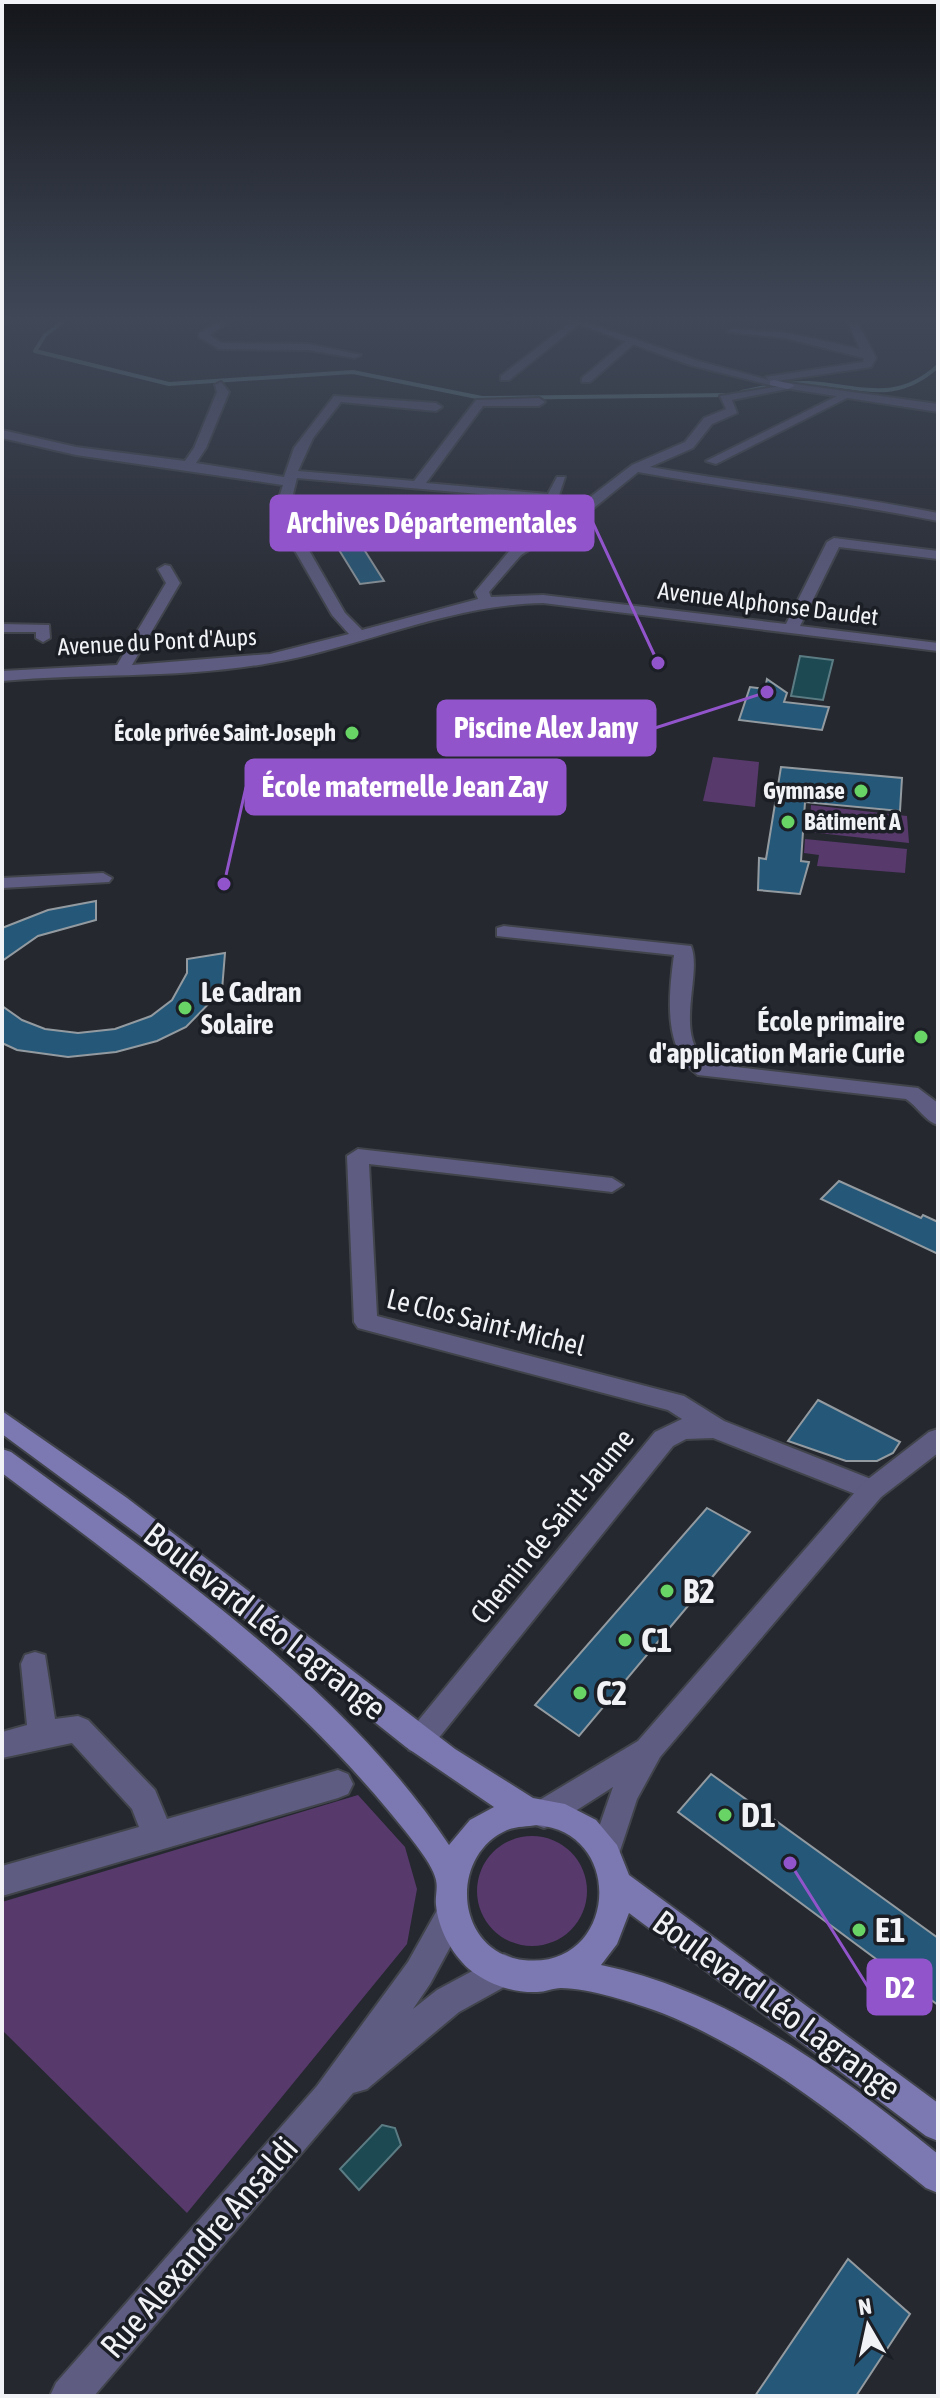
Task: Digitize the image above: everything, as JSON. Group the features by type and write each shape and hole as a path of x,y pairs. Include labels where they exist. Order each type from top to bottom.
{"main road":[{"name":"Boulevard Léo Lagrange","path":"2,1421 163,1541 419,1741 481,1786 538,1814"},
{"name":"Boulevard Léo Lagrange","path":"2,1459 141,1562 261,1659 404,1803 450,1875"},
{"path":"538,1814 572,1823 605,1853 617,1885 616,1913 605,1939 586,1960 559,1972 532,1975 504,1970 481,1958 463,1938 451,1916 448,1895 450,1875 461,1850 480,1829 505,1817 538,1814"},
{"name":"Boulevard Léo Lagrange","path":"617,1885 938,2124"},
{"name":"Boulevard Léo Lagrange","path":"559,1972 644,1991 707,2019 797,2071 938,2176"}],"street":[{"path":"188,465 208,429"},
{"path":"314,429 302,445 281,514 339,615 360,637"},
{"path":"417,486 460,429"},
{"path":"485,600 482,592 516,552 590,504 636,468 689,445 702,429"},
{"path":"712,461 777,429"},
{"path":"2,434 76,451 290,478 552,498 561,480"},
{"path":"636,468 760,490 779,489 850,499 938,517"},
{"path":"791,629 834,542 938,555"},
{"path":"121,671 173,583 165,569"},
{"name":"Avenue Alphonse Daudet","path":"360,637 441,610 485,600 543,599 938,647"},
{"path":"2,628 44,628 43,638"},
{"name":"Avenue du Pont d'Aups","path":"2,676 238,664 303,654 360,637"},
{"path":"2,883 103,878"},
{"path":"504,932 684,950 680,977 687,1053 693,1062 705,1070 911,1093 927,1103 938,1118"},
{"name":"Le Clos Saint-Michel","path":"612,1185 358,1156 366,1322 675,1403 715,1428"},
{"name":"Chemin de Saint-Jaume","path":"419,1741 664,1439 682,1429 715,1428 872,1490"},
{"path":"605,1853 612,1821 624,1792 650,1748 872,1490 938,1439"},
{"path":"35,1664 42,1734"},
{"path":"2,1745 42,1734 78,1729 144,1800 158,1836"},
{"path":"538,1814 650,1748"},
{"path":"2,1881 338,1784"},
{"name":"Rue Alexandre Ansaldi","path":"69,2396 329,2098 419,1973 451,1916"},
{"name":"Rue Alexandre Ansaldi","path":"329,2098 448,2001 504,1970"}],"shaded area":[{"path":"713,757 759,762 755,807 703,801"},
{"path":"811,805 907,816 909,843 809,832"},
{"path":"805,839 907,849 905,873 817,866 819,855 804,853"},
{"path":"358,1795 405,1847 417,1889 407,1944 187,2213 2,2030 2,1902"},
{"path":"532,1836 553,1840 571,1852 583,1870 587,1891 583,1912 571,1930 553,1942 532,1946 511,1942 493,1930 481,1912 477,1891 481,1870 493,1852 511,1840"}],"water":[{"path":"800,656 833,660 823,700 791,696"},
{"path":"382,2125 395,2128 401,2145 359,2190 340,2169"}],"building":[{"path":"334,503 384,581 360,584 312,506"},
{"path":"767,679 787,693 784,702 829,707 822,730 739,720 750,687 765,689"},
{"path":"781,767 902,778 900,811 805,802 801,861 809,862 800,894 758,890 759,858 766,859"},
{"path":"96,901 96,920 38,936 2,961 2,928 48,910"},
{"name":"Le Cadran Solaire","path":"225,953 222,990 186,1027 157,1041 116,1052 68,1057 17,1050 2,1043 2,1006 22,1020 45,1029 78,1033 115,1029 151,1016 172,1000 187,973 187,959"},
{"path":"839,1181 921,1218 923,1215 938,1222 938,1254 821,1199"},
{"path":"818,1400 900,1442 893,1453 877,1461 846,1461 788,1441"},
{"path":"707,1508 750,1532 579,1736 535,1705"},
{"path":"711,1774 938,1938 938,2005 678,1812"},
{"path":"848,2259 910,2314 856,2396 755,2396"}],"place":[{"name":"Archives Départementales","path":"658,663"},
{"name":"Piscine Alex Jany","path":"767,692"},
{"name":"École privée Saint-Joseph","path":"352,733"},
{"name":"Gymnase","path":"861,791"},
{"name":"Bâtiment A","path":"788,822"},
{"name":"École maternelle Jean Zay","path":"224,884"},
{"name":"Le Cadran Solaire","path":"185,1008"},
{"name":"École primaire d'application Marie Curie","path":"921,1037"},
{"name":"B2","path":"667,1591"},
{"name":"C1","path":"625,1640"},
{"name":"C2","path":"580,1693"},
{"name":"D1","path":"725,1815"},
{"name":"D2","path":"790,1863"},
{"name":"E1","path":"859,1930"}]}
